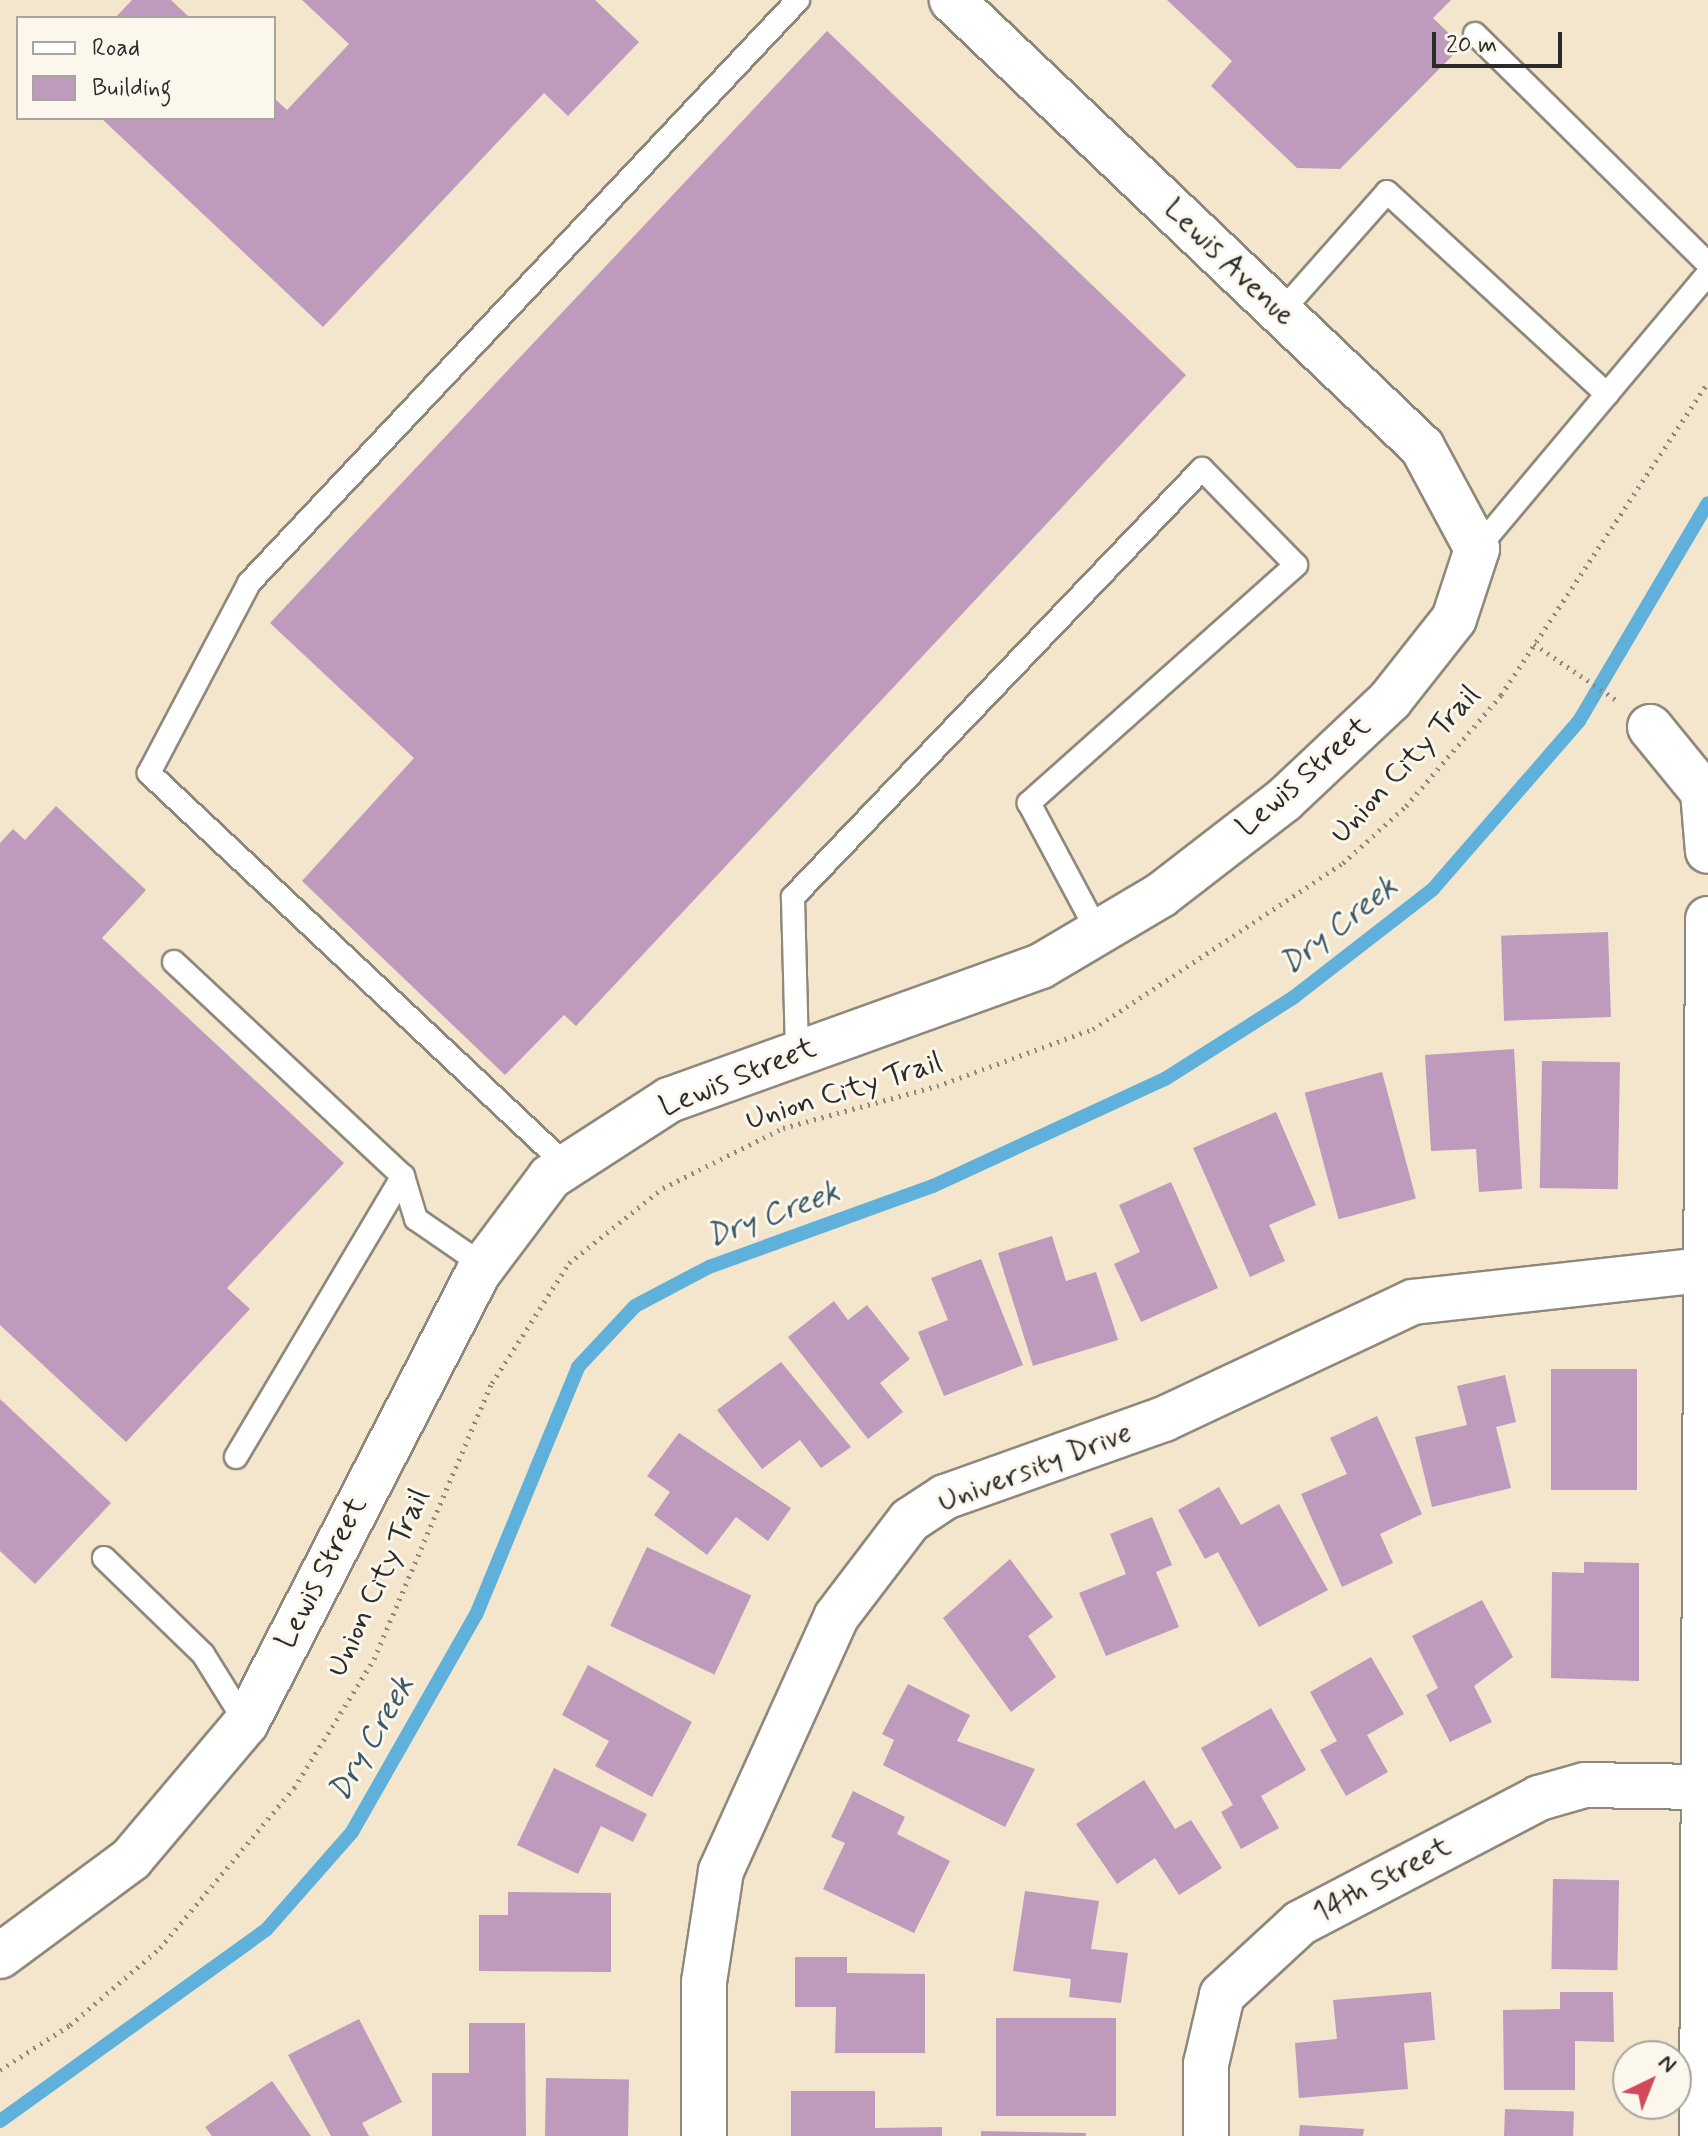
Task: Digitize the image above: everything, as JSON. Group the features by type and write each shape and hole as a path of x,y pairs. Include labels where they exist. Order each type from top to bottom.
{"street":[{"name":"Lewis Avenue","path":"952,0 1422,447 1477,549"},
{"name":"Lewis Street","path":"0,1956 131,1859 246,1723 483,1265 550,1177 669,1100 797,1051 1041,966 1161,895 1284,800 1390,700 1454,619 1477,549"},
{"path":"1636,715 1703,792 1708,851"},
{"path":"1702,2136 1708,919"},
{"name":"University Drive","path":"704,2136 705,1967 721,1871 836,1617 910,1520 945,1497 1164,1419 1413,1302 1705,1270"},
{"name":"14th Street","path":"1206,2136 1206,2064 1222,1995 1300,1923 1539,1798 1585,1785 1702,1787"}],"lane":[{"path":"567,1166 149,773 249,583 798,0"},
{"path":"1475,34 1708,264"},
{"path":"1281,312 1387,192 1607,394"},
{"path":"1477,549 1708,274"},
{"path":"797,1051 793,897 1202,469 1296,565 1029,803 1098,932"},
{"path":"174,962 403,1176 416,1219 483,1265"},
{"path":"236,1457 403,1176"},
{"path":"104,1558 203,1654 246,1723"}],"path":[{"name":"Union City Trail","path":"0,2070 70,2025 160,1948 294,1788 374,1659 465,1443 528,1317 613,1221 783,1128 1014,1061 1152,995 1343,863 1442,765 1534,644 1708,382"},
{"path":"1534,644 1636,715"}],"building":[{"path":"132,0 171,0 188,16 117,16"},
{"path":"302,0 595,0 639,42 568,116 544,93 323,327 103,120 276,120 276,100 287,110 349,44"},
{"path":"1167,0 1451,0 1433,18 1462,46 1340,169 1297,168 1211,86 1232,61"},
{"path":"827,31 1186,375 576,1026 564,1015 505,1075 302,881 414,758 270,623"},
{"path":"56,806 146,890 102,938 344,1163 227,1288 250,1309 126,1442 0,1325 0,843 13,829 25,840"},
{"path":"1608,932 1611,1017 1504,1021 1501,936"},
{"path":"1514,1049 1522,1189 1479,1192 1476,1149 1431,1151 1425,1055"},
{"path":"1542,1061 1620,1062 1618,1189 1540,1188"},
{"path":"1382,1072 1416,1199 1339,1219 1305,1093"},
{"path":"1276,1112 1316,1205 1269,1225 1285,1261 1250,1277 1193,1148"},
{"path":"1171,1182 1218,1288 1141,1322 1114,1264 1140,1252 1119,1205"},
{"path":"1052,1236 1066,1281 1096,1272 1118,1340 1033,1366 998,1253"},
{"path":"981,1259 1023,1365 944,1396 918,1332 948,1320 931,1278"},
{"path":"834,1301 848,1320 867,1305 910,1359 880,1383 903,1412 868,1439 788,1337"},
{"path":"781,1362 851,1447 821,1468 800,1440 762,1469 717,1410"},
{"path":"1551,1369 1637,1369 1637,1490 1551,1490"},
{"path":"1505,1375 1516,1422 1496,1427 1511,1488 1432,1507 1415,1437 1467,1425 1457,1386"},
{"path":"0,1399 111,1503 35,1584 0,1551"},
{"path":"1377,1416 1422,1514 1380,1534 1393,1563 1342,1587 1301,1494 1347,1474 1330,1438"},
{"path":"679,1433 791,1508 768,1541 736,1517 707,1555 654,1515 670,1492 647,1476"},
{"path":"1219,1487 1241,1525 1279,1504 1328,1590 1259,1627 1218,1552 1205,1559 1178,1510"},
{"path":"1152,1517 1172,1565 1156,1572 1179,1627 1106,1656 1079,1593 1126,1574 1110,1534"},
{"path":"647,1547 751,1596 714,1674 610,1626"},
{"path":"1010,1559 1053,1617 1028,1636 1056,1677 1011,1712 943,1618"},
{"path":"1584,1562 1639,1563 1639,1681 1551,1678 1552,1572 1584,1573"},
{"path":"1482,1600 1513,1657 1474,1686 1492,1722 1450,1742 1426,1695 1438,1688 1412,1636"},
{"path":"1371,1657 1404,1714 1367,1735 1388,1772 1346,1796 1320,1750 1337,1741 1310,1692"},
{"path":"588,1665 692,1722 652,1797 595,1766 609,1741 562,1715"},
{"path":"908,1684 970,1715 957,1741 1035,1769 1005,1827 883,1765 894,1740 882,1734"},
{"path":"1271,1708 1306,1770 1261,1796 1279,1828 1241,1849 1221,1812 1233,1805 1201,1748"},
{"path":"554,1768 647,1814 633,1842 601,1826 578,1874 517,1845"},
{"path":"1144,1780 1175,1829 1191,1820 1222,1868 1179,1895 1155,1858 1117,1884 1076,1824"},
{"path":"853,1791 905,1817 897,1834 950,1861 914,1933 823,1889 845,1843 831,1837"},
{"path":"1553,1879 1619,1880 1617,1970 1551,1969"},
{"path":"1025,1891 1099,1901 1091,1949 1128,1953 1121,2003 1069,1997 1071,1979 1013,1971"},
{"path":"508,1892 611,1893 611,1972 479,1971 479,1915 508,1915"},
{"path":"795,1957 847,1957 847,1973 925,1974 925,2053 835,2053 836,2007 795,2007"},
{"path":"1431,1992 1435,2040 1404,2043 1408,2089 1299,2098 1295,2043 1337,2039 1333,2000"},
{"path":"1560,1992 1613,1992 1614,2040 1575,2041 1575,2090 1504,2090 1503,2010 1560,2009"},
{"path":"996,2018 1116,2018 1116,2116 996,2116"},
{"path":"359,2019 402,2102 362,2123 369,2136 331,2136 288,2055"},
{"path":"469,2023 525,2023 526,2136 432,2136 432,2073 469,2073"},
{"path":"546,2078 629,2079 628,2136 545,2136"},
{"path":"272,2081 311,2136 212,2136 205,2127"},
{"path":"791,2091 875,2091 875,2128 942,2127 942,2136 791,2136"},
{"path":"1505,2109 1574,2111 1573,2136 1504,2136"},
{"path":"1300,2125 1364,2129 1363,2136 1299,2136"},
{"path":"981,2131 1086,2133 1086,2136 981,2136"}],"waterway":[{"name":"Dry Creek","path":"0,2121 266,1930 352,1832 476,1615 578,1367 635,1306 709,1267 933,1186 1165,1079 1294,997 1433,889 1579,721 1708,503"}]}
